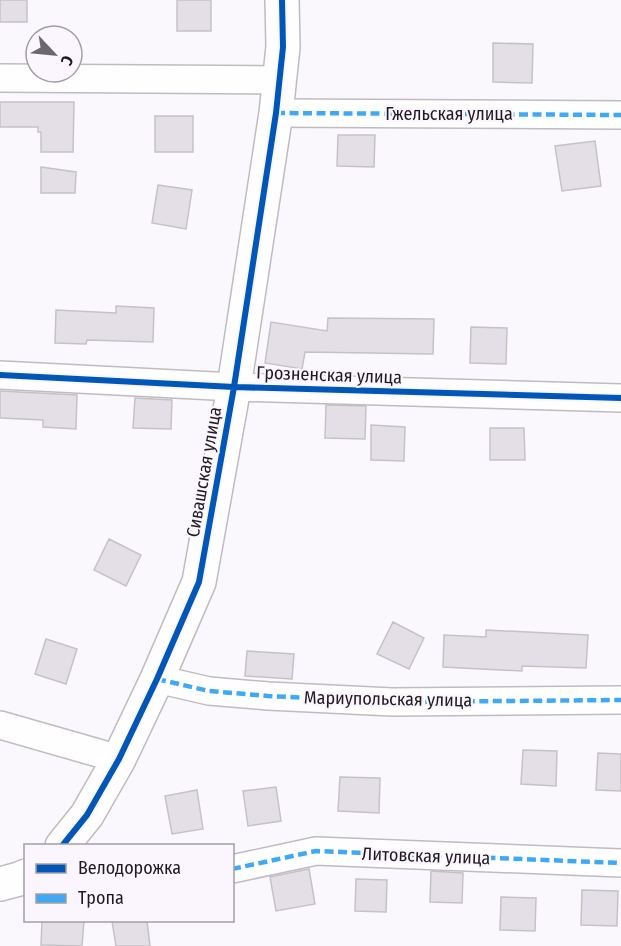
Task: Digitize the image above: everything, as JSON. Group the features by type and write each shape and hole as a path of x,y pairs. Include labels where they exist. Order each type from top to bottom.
{"street":[{"name":"Сивашская улица","path":"64,844 87,815 119,759 199,582 234,387 276,113 283,47 282,0"},
{"path":"0,78 279,80"},
{"name":"Гжельская улица","path":"276,113 621,115"},
{"name":"Грозненская улица","path":"0,375 234,387 621,398"},
{"name":"Мариупольская улица","path":"157,679 209,691 279,697 392,702 621,700"},
{"path":"0,725 119,759"},
{"name":"Литовская улица","path":"234,869 316,851 621,863"},
{"path":"0,884 24,877"}],"building":[{"path":"0,0 27,0 27,22 0,22"},
{"path":"177,0 211,0 211,31 177,31"},
{"path":"493,43 533,44 532,83 493,82"},
{"path":"0,102 74,102 73,152 41,152 41,132 38,132 38,127 0,127"},
{"path":"155,116 193,116 193,152 155,152"},
{"path":"338,135 375,135 374,167 337,166"},
{"path":"595,141 601,186 562,191 555,146"},
{"path":"41,167 76,172 75,193 41,193"},
{"path":"158,185 192,190 186,229 152,223"},
{"path":"116,306 154,308 153,342 87,340 86,344 55,343 56,310 116,313"},
{"path":"328,318 434,319 433,354 305,352 302,369 265,363 271,322 327,331"},
{"path":"471,327 507,328 506,364 470,363"},
{"path":"0,391 77,395 76,429 43,427 43,420 0,418"},
{"path":"135,398 172,400 171,429 133,428"},
{"path":"326,405 366,406 365,439 325,438"},
{"path":"371,425 405,427 404,461 371,460"},
{"path":"490,428 524,428 525,460 490,460"},
{"path":"109,539 141,555 126,586 94,570"},
{"path":"393,622 424,638 409,669 377,654"},
{"path":"486,630 588,635 586,668 522,666 522,671 443,667 444,635 486,637"},
{"path":"46,639 77,649 66,684 35,674"},
{"path":"247,651 294,654 292,679 245,676"},
{"path":"523,750 557,751 556,786 521,784"},
{"path":"598,753 621,754 621,791 596,790"},
{"path":"340,777 380,778 379,813 338,811"},
{"path":"276,787 281,821 248,826 243,791"},
{"path":"197,790 203,829 172,834 165,796"},
{"path":"309,869 315,904 276,911 270,877"},
{"path":"431,871 463,873 462,903 430,902"},
{"path":"356,879 387,880 386,912 355,911"},
{"path":"582,890 618,891 617,926 581,925"},
{"path":"501,897 536,898 535,931 500,930"},
{"path":"42,922 84,922 82,946 41,945"},
{"path":"112,922 147,922 150,946 116,946"}],"marked path":[{"path":"276,113 621,115"},
{"path":"157,679 209,691 392,702 621,700"},
{"path":"234,869 316,851 621,863"}],"cycle path":[{"path":"64,844 87,815 119,759 199,582 234,387 276,113 283,47 282,0"},
{"path":"0,375 234,387 621,398"}]}
